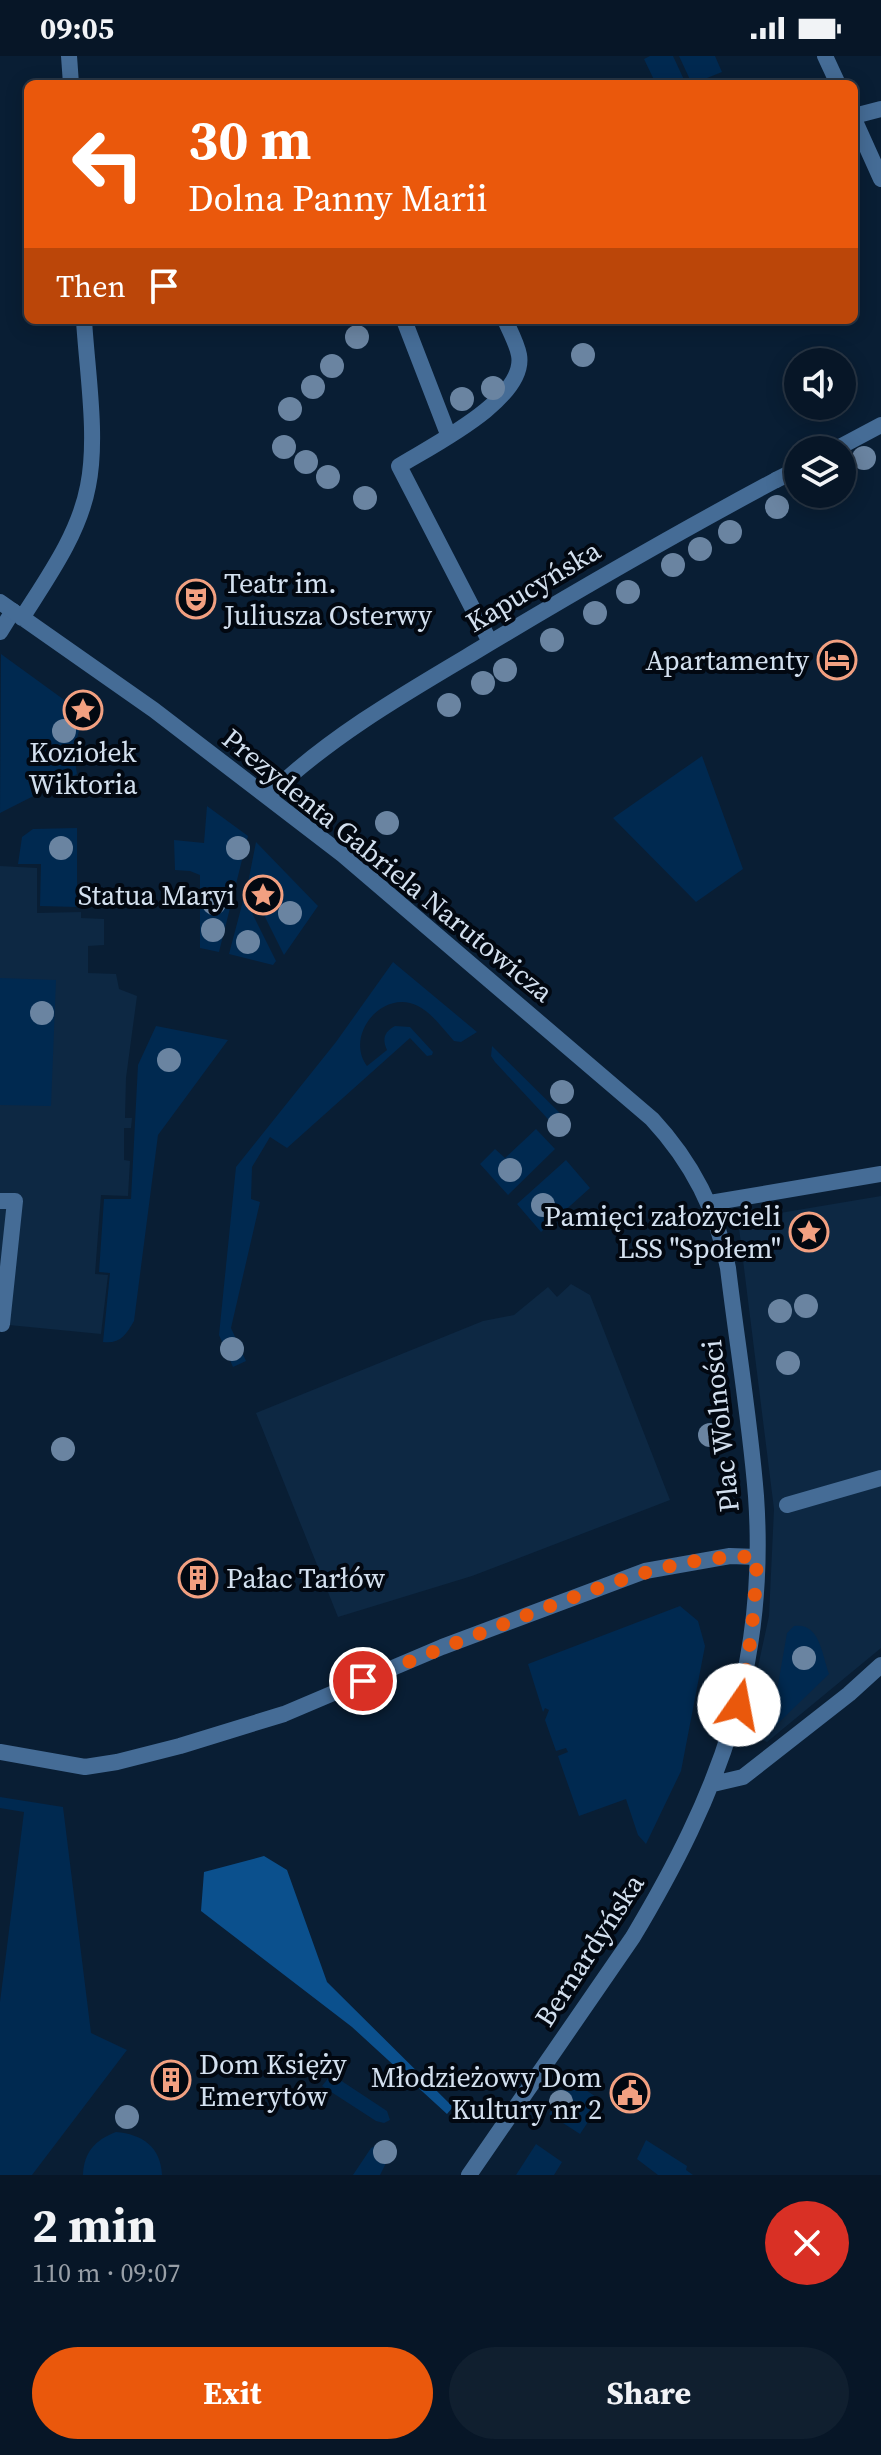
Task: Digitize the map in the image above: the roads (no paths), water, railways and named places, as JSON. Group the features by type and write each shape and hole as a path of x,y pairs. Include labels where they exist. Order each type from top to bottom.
{"street":[{"path":"69,56 71,80"},
{"path":"825,56 836,80"},
{"path":"858,116 881,109"},
{"path":"858,126 881,179"},
{"path":"0,632 12,610 56,564 76,523 88,488 92,458 84,324"},
{"path":"406,324 448,434"},
{"path":"490,642 399,466 490,409 510,386 518,372 520,356 507,324"},
{"path":"856,438 881,425"},
{"name":"Kapucyńska","path":"268,796 294,770 323,748 408,692 636,556 784,476"},
{"name":"Prezydenta Gabriela Narutowicza","path":"12,610 154,710 403,904 652,1119 674,1143 710,1203"},
{"path":"710,1203 881,1174"},
{"path":"0,1201 15,1201 2,1324"},
{"name":"Plac Wolności","path":"710,1203 728,1268 753,1471 757,1557 756,1596 746,1674 729,1740"},
{"path":"787,1505 881,1478"},
{"path":"0,1752 85,1767 180,1746 284,1714 442,1647 645,1571 730,1556 757,1557"},
{"path":"713,1784 743,1777 881,1665"},
{"name":"Bernardyńska","path":"469,2175 633,1937 674,1866 713,1784 729,1740"}],"place":[{"name":"Teatr im. Juliusza Osterwy","path":"196,599"},
{"name":"Apartamenty","path":"837,660"},
{"name":"Koziołek Wiktoria","path":"83,710"},
{"name":"Statua Maryi","path":"263,895"},
{"name":"Pamięci założycieli LSS \"Społem\"","path":"809,1232"},
{"name":"Pałac Tarłów","path":"198,1578"},
{"name":"Dom Księży Emerytów","path":"171,2080"},
{"name":"Młodzieżowy Dom Kultury nr 2","path":"630,2093"}]}
